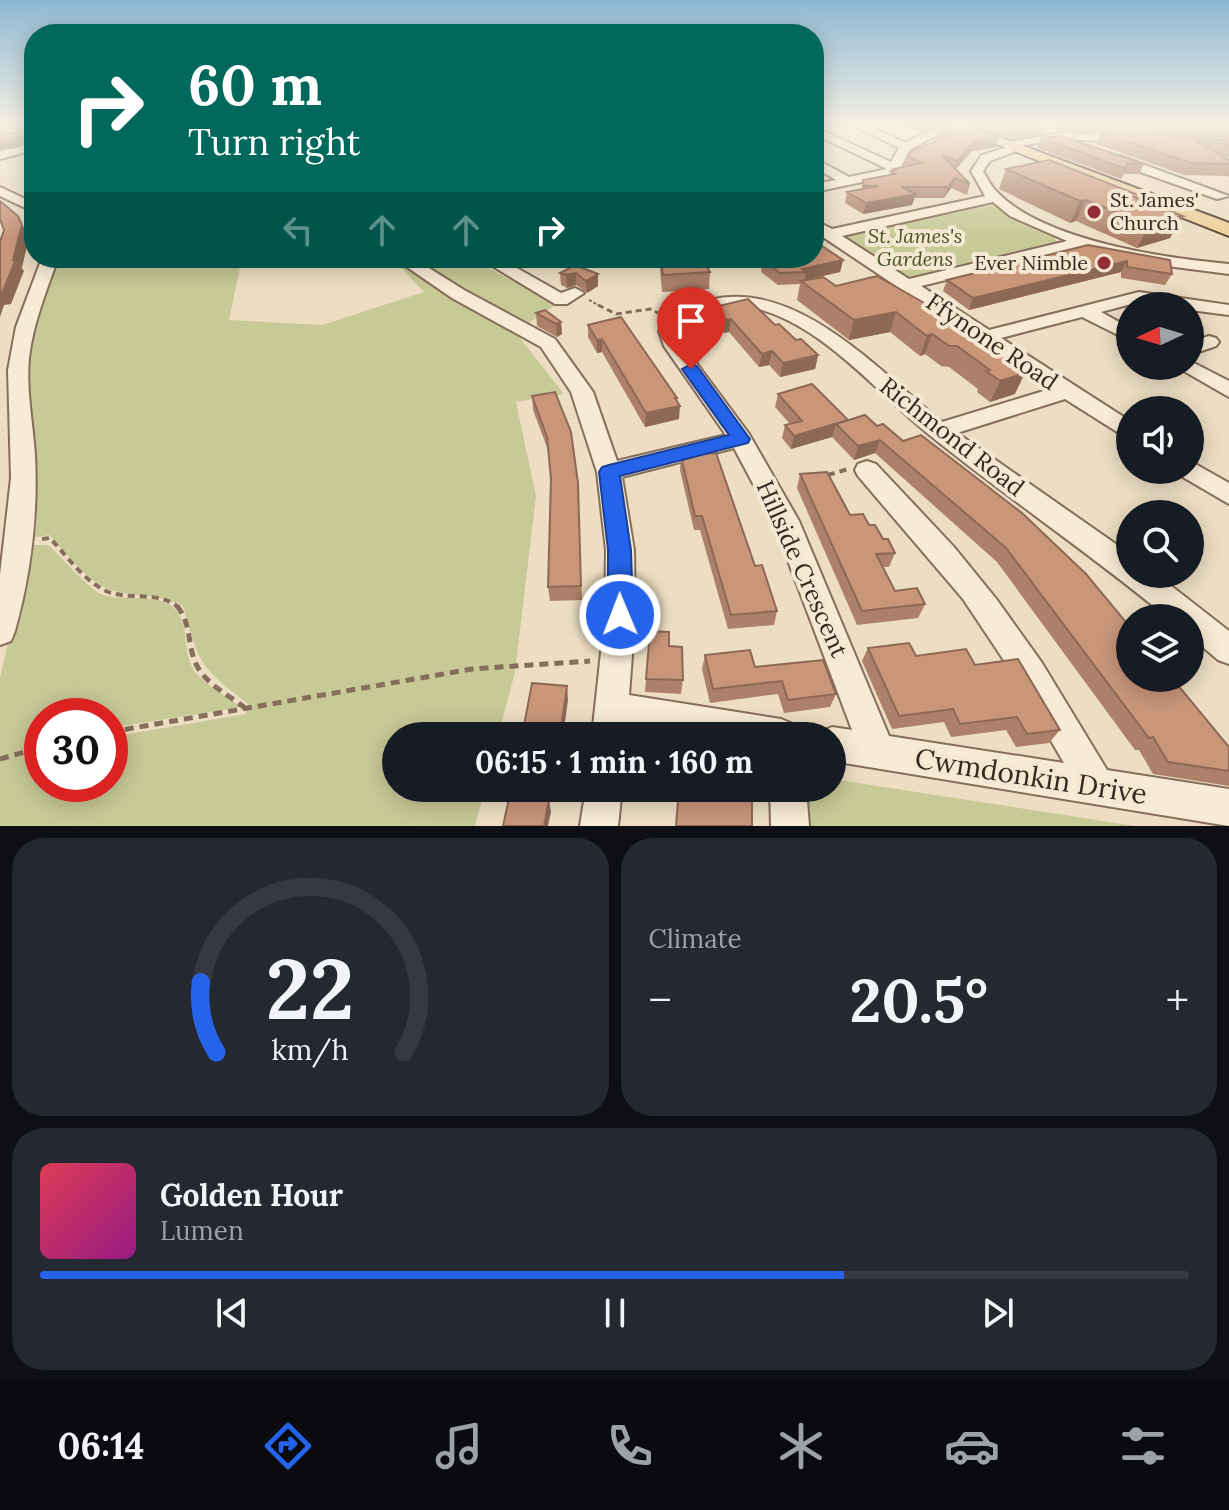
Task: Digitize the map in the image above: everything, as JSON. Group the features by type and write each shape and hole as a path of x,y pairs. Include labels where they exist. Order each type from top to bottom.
{"main road":[{"path":"1055,163 1227,228"}],"street":[{"path":"882,163 896,169"},
{"path":"824,186 881,176 896,169 899,163"},
{"path":"983,163 977,171 982,186 1035,223 1084,242 1144,258 1229,269"},
{"path":"1126,163 1222,196"},
{"path":"824,168 849,182"},
{"path":"0,191 24,203"},
{"path":"824,229 995,198"},
{"path":"1131,210 1159,203"},
{"name":"Ffynone Road","path":"824,230 1116,423"},
{"path":"906,285 1084,242"},
{"path":"0,631 13,592 20,542 23,457 18,368 28,319 46,268"},
{"path":"418,268 548,343 582,392 609,472 620,550 616,675 611,722"},
{"path":"505,268 561,300 575,293"},
{"path":"985,337 1139,297 1229,310"},
{"name":"Richmond Road","path":"675,321 689,311 740,301 772,308 835,344 938,431 1116,560"},
{"path":"1084,311 1116,328"},
{"name":"Hillside Crescent","path":"675,321 668,331 674,346 741,439 786,521 878,752"},
{"path":"1204,376 1229,390"},
{"path":"938,431 1067,391"},
{"path":"609,472 741,439"},
{"path":"867,470 987,608 1040,689 1096,786"},
{"path":"1204,483 1228,505"},
{"name":"Richmond Road","path":"1152,588 1172,604"},
{"name":"Richmond Road","path":"1204,629 1229,650"},
{"name":"Cwmdonkin Drive","path":"846,746 1229,808"},
{"path":"599,826 602,802"},
{"path":"789,802 790,826"}],"path":[{"path":"575,293 616,314 650,309 675,321"},
{"path":"20,542 50,538 102,590 126,597 170,601 185,618 188,642 199,671 245,708"},
{"path":"128,729 472,669 590,660 590,674 616,675"},
{"path":"0,759 24,752"}],"green space":[{"name":"St. James's Gardens","path":"993,205 1051,233 1057,242 907,277 841,236"},
{"path":"52,268 240,268 229,320 322,325 424,292 401,268 488,268 557,304 515,332 564,394 516,402 536,496 515,672 502,722 382,722 382,802 481,802 475,826 0,826 0,678 31,545 48,545 90,587 103,595 150,599 175,609 183,624 191,666 212,687 241,707 128,725 128,698 24,698 24,802 128,802 128,734 246,714 248,704 210,672 204,663 193,641 183,606 104,587 83,571 49,535 32,538 27,383 32,336"},
{"path":"846,781 1135,826 802,826 801,802 846,802"}],"building":[{"path":"922,163 949,163 970,184 955,178 948,187 902,187 916,194 866,203 847,192 878,186 864,186 863,180 895,174 891,171 897,170 894,169"},
{"path":"1037,163 1056,163 1183,216 1149,225 1086,200 1080,201 1006,169"},
{"path":"1108,163 1140,163 1144,164 1127,163 1126,169"},
{"path":"0,201 18,216 22,225 13,260 16,259 0,292 0,242 4,230 0,219"},
{"path":"1088,245 1170,260 1172,274 1127,267 1127,261 973,298 947,280"},
{"path":"824,247 843,260 824,264"},
{"path":"569,268 583,268 598,274 586,281 576,273 560,273"},
{"path":"662,268 708,268 710,272 663,275"},
{"path":"773,268 807,268 802,269 806,272 780,273"},
{"path":"877,276 926,304 1025,373 1000,381 957,346 949,346 932,334 927,336 896,312 854,320 801,281 823,277 836,286"},
{"path":"748,299 775,325 779,324 796,340 801,339 818,355 783,363 772,351 762,354 731,319 726,320 714,307"},
{"path":"545,310 561,322 556,324 536,313"},
{"path":"621,317 680,406 646,413 602,339 597,340 588,325"},
{"path":"812,384 848,420 794,436 785,425 802,421 778,394"},
{"path":"555,392 571,432 578,483 581,586 548,587 551,479 547,437 532,396"},
{"path":"865,415 877,426 883,424 903,441 921,435 1022,513 1086,574 1116,610 1116,692 1184,692 1229,747 1229,771 1168,762 1153,737 1149,738 1006,548 880,440 858,446 836,424"},
{"path":"716,453 755,566 762,565 777,611 731,615 702,516 695,516 681,456"},
{"path":"827,472 850,515 863,514 869,525 875,525 883,539 888,539 895,553 876,554 895,591 917,588 925,604 862,611 800,474"},
{"path":"650,631 669,632 669,646 682,647 683,680 646,679"},
{"path":"909,643 916,656 966,649 975,665 1018,659 1060,730 1027,734 1017,717 960,724 953,709 899,716 868,648"},
{"path":"750,650 755,667 823,660 836,694 788,700 782,681 713,689 705,655"},
{"path":"532,683 567,686 562,722 525,722"},
{"path":"508,802 549,802 544,826 503,826"},
{"path":"678,802 752,802 752,826 676,826"}],"place":[{"name":"St. James' Church","path":"1094,212"},
{"name":"Ever Nimble","path":"1104,263"}],"route":[{"path":"620,615 620,550 609,472 741,439 691,369"}]}
